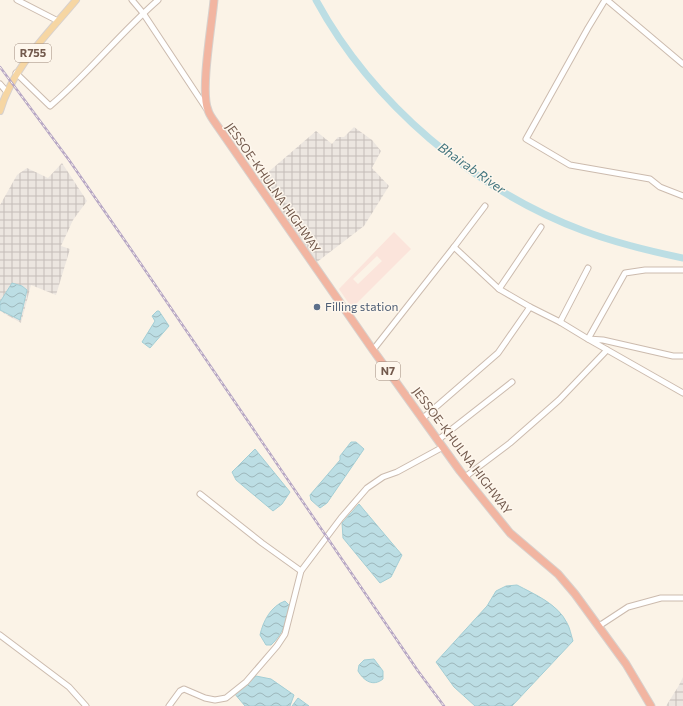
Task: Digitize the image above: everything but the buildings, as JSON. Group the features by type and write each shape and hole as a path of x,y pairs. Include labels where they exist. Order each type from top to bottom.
{"highway":[{"path":"207,110 207,66 214,0"},
{"name":"JESSOE-KHULNA HIGHWAY","path":"207,110 256,184 465,477 510,533 558,574 599,626 626,664 651,706"}],"main road":[{"name":"R755","path":"0,111 6,91 16,73 76,0"}],"street":[{"path":"17,0 58,21"},
{"path":"132,0 143,13 207,110"},
{"path":"16,73 50,106 77,83 143,13 158,0"},
{"path":"683,64 606,0 588,28 526,139 570,165 650,179 660,187 683,196"},
{"path":"0,84 6,91"},
{"path":"373,350 485,206"},
{"path":"499,289 541,227"},
{"path":"454,247 499,289 560,322 683,393"},
{"path":"560,322 588,268"},
{"path":"588,339 625,273 651,270 683,270"},
{"path":"422,418 498,353 530,307"},
{"path":"588,339 603,340 673,356 683,356"},
{"path":"465,477 510,443 559,400 607,350"},
{"path":"438,440 512,382"},
{"path":"169,706 180,691 184,689 205,698 215,700 226,698 246,682 277,646 285,634 301,571 341,518 367,488 383,476 397,472 443,447"},
{"path":"200,494 262,543 301,571"},
{"path":"599,626 628,607 660,598 683,598"},
{"path":"0,635 69,687 86,706"}],"shaded area":[{"path":"354,127 372,140 381,151 372,168 389,186 364,226 317,262 259,177 266,174 316,131 332,144 338,137 344,137"},
{"path":"62,163 87,201 73,220 61,246 70,249 56,295 31,285 21,323 0,311 0,205 17,175 27,168 48,178"},
{"path":"394,232 411,249 352,308 339,289","holes":["377,256 382,261 358,284 353,279"]},
{"path":"683,677 683,706 666,706 678,687"}],"water":[{"path":"12,283 22,286 27,290 20,320 0,310 0,302"},
{"path":"159,311 169,326 150,348 142,342 155,321 152,316"},
{"path":"351,442 356,442 364,449 327,503 320,508 311,500 310,495 340,460 340,456"},
{"path":"255,449 290,492 282,504 273,511 236,480 232,472"},
{"path":"359,504 402,555 391,577 380,583 343,538 342,523"},
{"path":"517,585 545,600 558,610 568,625 573,641 512,706 475,706 454,687 436,662 487,606 496,591 506,586"},
{"path":"285,601 289,605 284,627 279,636 271,645 266,645 260,635 263,624 272,610 280,603"},
{"path":"374,659 383,671 383,679 376,683 372,683 363,678 358,671 359,665 364,660"},
{"path":"256,676 271,679 294,695 290,706 245,706 234,693"},
{"path":"298,698 309,706 292,706"}],"waterway":[{"name":"Bhairab River","path":"316,0 339,38 366,74 396,108 430,139 466,167 504,192 543,214 608,239 658,253 683,258"}],"railway":[{"path":"0,67 69,160 418,671 444,706"}],"place":[{"name":"Filling station","path":"317,307"}]}
